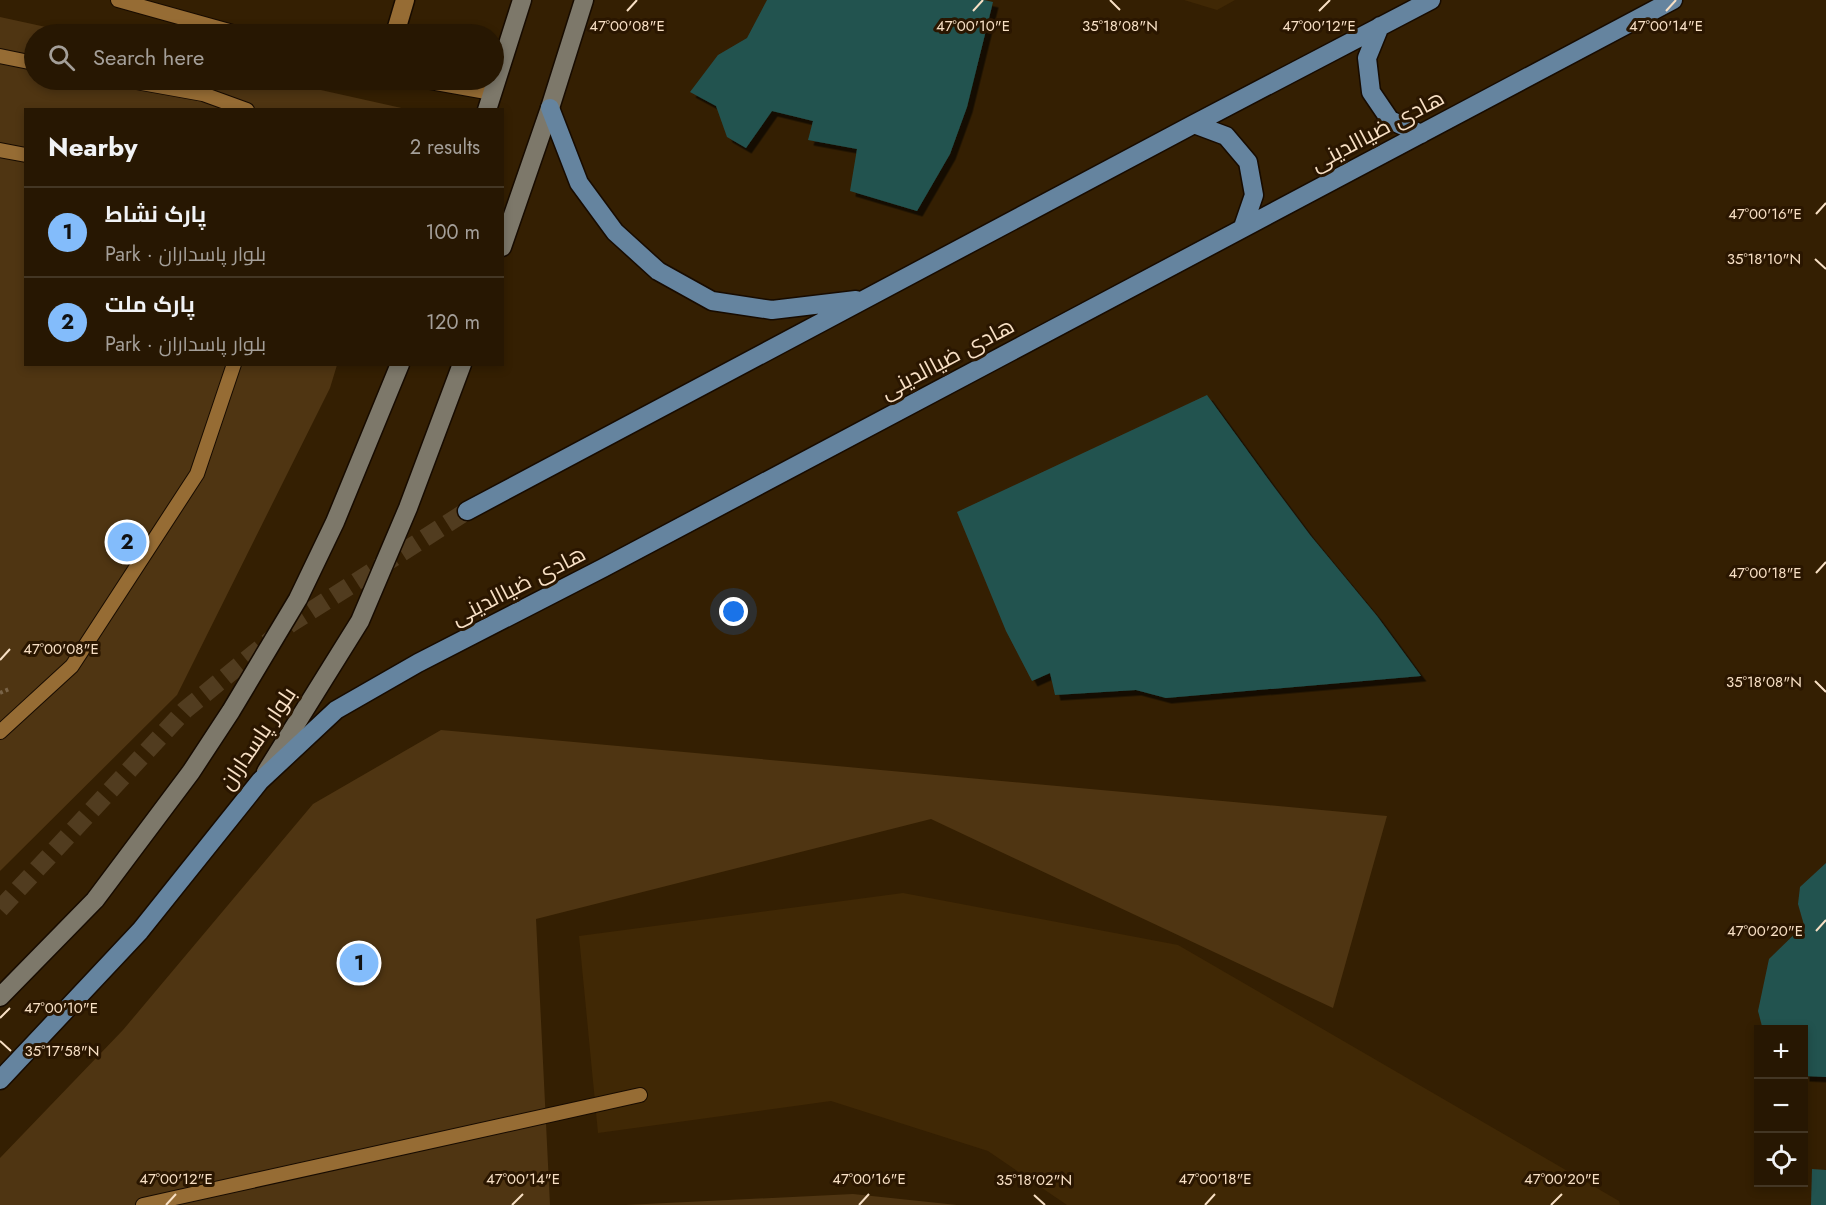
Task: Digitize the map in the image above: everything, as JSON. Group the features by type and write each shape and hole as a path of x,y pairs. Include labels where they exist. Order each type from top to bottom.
{"main road":[{"path":"504,55 522,0"},
{"path":"504,241 584,0"},
{"path":"467,511 1431,0"},
{"name":"هادی ضیاالدینی","path":"260,781 336,710 418,663 603,568 1673,0"},
{"path":"1380,26 1367,58 1371,92 1390,120 1421,134"},
{"path":"550,108 579,183 615,232 658,271 712,301 772,310 867,299"},
{"path":"1194,124 1226,136 1248,162 1254,195 1243,227"},
{"name":"بلوار پاسداران","path":"0,997 95,900 191,772 231,711 298,599 335,522 399,366"},
{"name":"بلوار پاسداران","path":"0,1080 140,931 260,781 360,621 408,508 461,366"}],"street":[{"path":"398,24 405,0"}],"lane":[{"path":"118,0 204,24"},
{"path":"0,57 24,61"},
{"path":"181,90 203,94 242,108"},
{"path":"452,90 489,101"},
{"path":"0,150 24,155"},
{"path":"0,732 72,666 196,474 233,366"},
{"path":"143,1205 640,1095"}],"shaded area":[{"path":"1184,0 1235,0 1217,10"},
{"path":"0,17 32,24 24,24 24,90 321,90 402,108 24,108 24,366 337,366 330,388 177,695 0,871"},
{"path":"441,730 1387,816 1333,1008 931,819 536,919 550,1205 0,1205 0,1158 123,1030 313,804"},
{"path":"903,893 1178,945 1619,1201 1620,1205 1067,1205 988,1151 831,1101 598,1133 579,936"},
{"path":"853,1194 957,1205 625,1205"}],"building":[{"path":"767,0 984,0 993,2 967,107 950,154 917,211 850,191 857,149 808,140 813,121 772,111 746,148 727,137 716,106 690,92 718,55 747,38"},
{"path":"1207,395 1310,535 1377,616 1421,676 1166,698 1136,690 1055,695 1050,673 1032,681 1006,631 957,512"},
{"path":"1826,863 1826,1077 1808,1076 1808,1025 1762,1025 1758,1011 1769,959 1804,925 1798,904 1800,887"},
{"path":"1812,1169 1826,1170 1826,1205 1811,1205"}],"tunnel":[{"path":"0,909 185,710 290,624 467,511"}],"place":[{"name":"پارک ملت","path":"127,542"},
{"name":"پارک نشاط","path":"359,963"}]}
